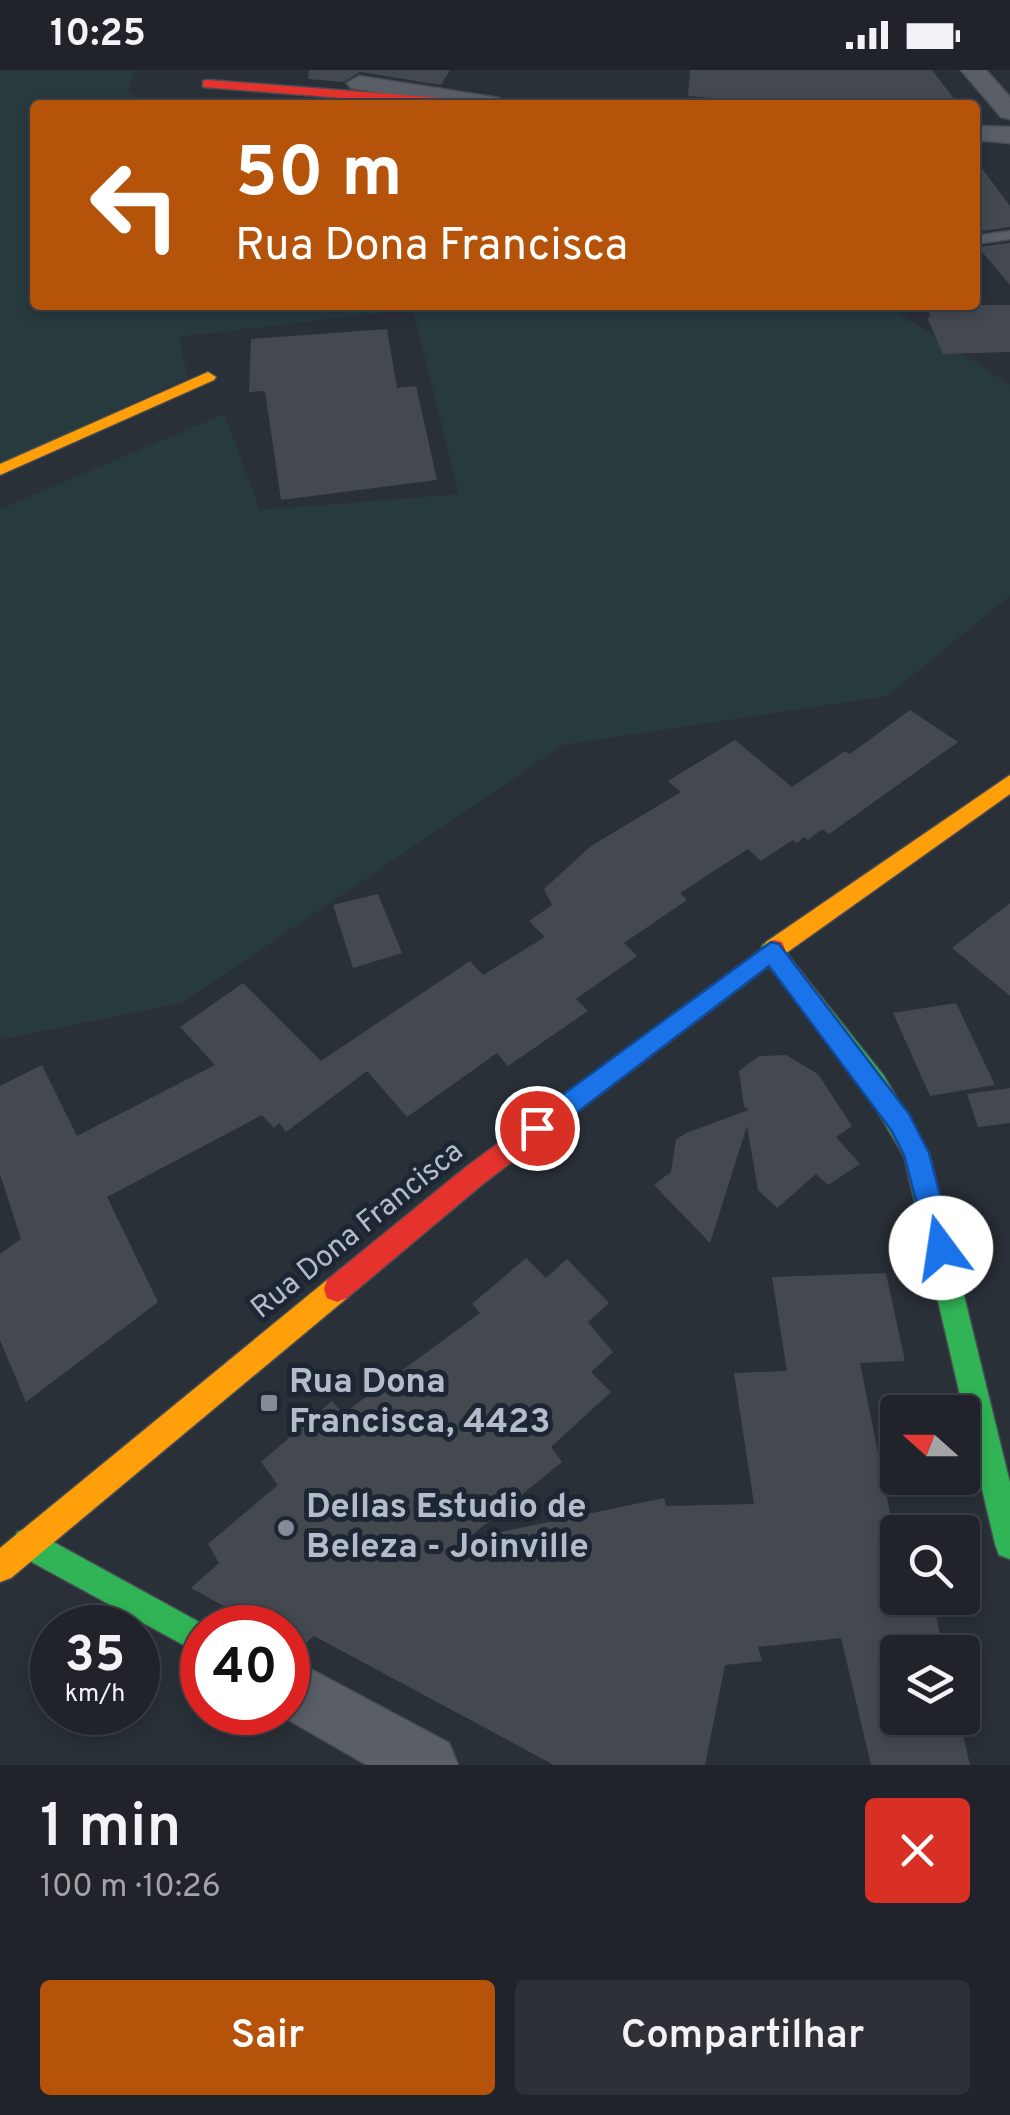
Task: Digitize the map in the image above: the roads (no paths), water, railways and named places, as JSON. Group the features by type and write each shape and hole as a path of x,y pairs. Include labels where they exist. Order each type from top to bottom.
{"street":[{"path":"973,70 1010,112"},
{"path":"359,83 467,100"},
{"path":"207,84 415,100"},
{"path":"980,133 1010,135"},
{"path":"0,470 208,376"},
{"name":"Rua Dona Francisca","path":"0,1567 475,1175 771,951 1010,783"},
{"path":"771,951 874,1084 916,1153 1010,1544"},
{"path":"28,1543 180,1628"},
{"path":"310,1699 428,1765"}],"lane":[{"path":"980,239 1010,235"}],"place":[{"name":"Rua Dona Francisca, 4423","path":"269,1403"},
{"name":"Dellas Estudio de Beleza - Joinville","path":"286,1528"}]}
